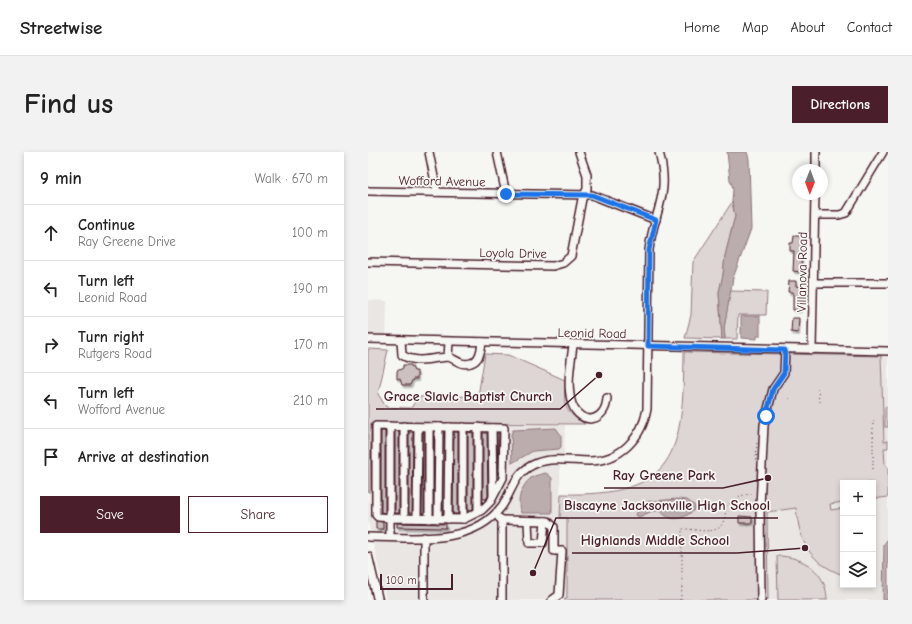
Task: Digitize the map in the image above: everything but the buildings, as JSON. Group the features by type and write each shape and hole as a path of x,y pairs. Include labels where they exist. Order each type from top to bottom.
{"main road":[{"path":"368,558 370,579 378,600"}],"street":[{"path":"429,152 437,192"},
{"path":"498,152 506,194"},
{"name":"Loyola Drive","path":"368,262 558,265 568,260 571,256 588,181 579,152"},
{"path":"368,537 444,537 459,534 486,521 495,514 503,503 513,483 530,466 545,460 589,461 604,459 620,452 633,441 643,426 646,414 649,250 664,190 664,172 659,152"},
{"path":"816,152 816,164"},
{"path":"815,215 839,215 846,213 883,152"},
{"name":"Wofford Avenue","path":"368,191 584,195 597,197 656,220"},
{"name":"Villanova Road","path":"812,350 816,200"},
{"path":"814,283 888,284"},
{"name":"Leonid Road","path":"368,340 888,351"},
{"path":"401,340 402,355 409,359 424,360 448,357 456,362 472,362 478,358 482,342"},
{"path":"448,357 449,342"},
{"path":"573,344 569,382 570,394 575,410 579,416 592,419 600,416 605,410 607,398"},
{"path":"761,600 760,506 764,425 773,389 784,373 785,350"},
{"path":"376,426 390,426 504,428 504,476 487,506 463,519 378,517 376,515 376,426"},
{"path":"390,426 390,537"},
{"path":"404,426 404,518"},
{"path":"417,518 418,426"},
{"path":"429,427 429,519"},
{"path":"438,519 439,427"},
{"path":"448,519 449,427"},
{"path":"463,427 463,519"},
{"path":"478,427 478,512"},
{"path":"492,428 494,496"},
{"path":"495,514 502,520 548,521 554,527 554,551 562,551 559,595 552,600"},
{"path":"502,520 502,600"},
{"path":"528,520 529,543 543,543 545,521"},
{"path":"424,537 424,600"}],"path":[{"path":"818,390 819,402"},
{"path":"873,417 873,469"},
{"path":"756,461 758,435"},
{"path":"680,600 682,590 682,529 709,531 720,527 724,520 726,506 740,496 752,494 755,491"}],"shaded area":[{"path":"727,152 747,152 749,159 751,229 733,278 724,328 725,339 722,339 719,292 725,256 735,216 732,202 733,188 730,180"},
{"path":"732,202 735,216 725,256 719,292 722,339 685,338 691,315 693,262"},
{"path":"730,291 767,292 766,315 738,315 737,339 725,339 724,328"},
{"path":"368,300 387,301 386,335 368,335"},
{"path":"741,316 760,316 760,336 757,336 757,339 741,338"},
{"path":"368,349 388,350 378,394 386,407 411,408 418,397 478,396 485,354 508,355 565,380 564,395 568,411 585,424 371,423 370,492 368,492"},
{"path":"684,352 881,356 884,442 888,441 888,448 884,448 885,465 888,467 888,497 876,499 876,480 840,480 840,502 830,504 831,510 840,508 840,574 822,564 808,550 800,531 796,508 767,512 768,600 564,600 567,598 567,518 560,518 561,494 600,493 629,487 651,477 666,462 675,442 681,417"},
{"path":"881,356 888,357 888,467 885,465"},
{"path":"885,407 888,407 888,427 885,427"},
{"path":"371,423 565,425 564,457 560,457 560,517 567,518 567,598 564,600 386,600 368,521"},
{"path":"556,428 561,435 561,447 559,449 533,451 512,463 511,434 513,430"},
{"path":"546,473 552,478 552,513 521,513 519,499 522,489 527,481 533,477"},
{"path":"888,497 888,600 768,600 767,512 840,502 840,588 876,588 876,499"},
{"path":"678,499 687,500 695,506 695,509 686,516 678,519 673,519 664,515 660,511 652,511 639,517 636,515 642,502"},
{"path":"888,539 888,600 883,600 884,544"},
{"path":"777,556 796,559 812,568 823,581 827,600 778,600"}],"place":[{"name":"Grace Slavic Baptist Church","path":"599,375"},
{"name":"Ray Greene Park","path":"768,478"},
{"name":"Highlands Middle School","path":"805,548"},
{"name":"Biscayne Jacksonville High School","path":"533,573"}],"route":[{"path":"506,194 592,195 656,220 651,236 649,250 648,346 785,350 784,373 773,389 766,416"}]}
